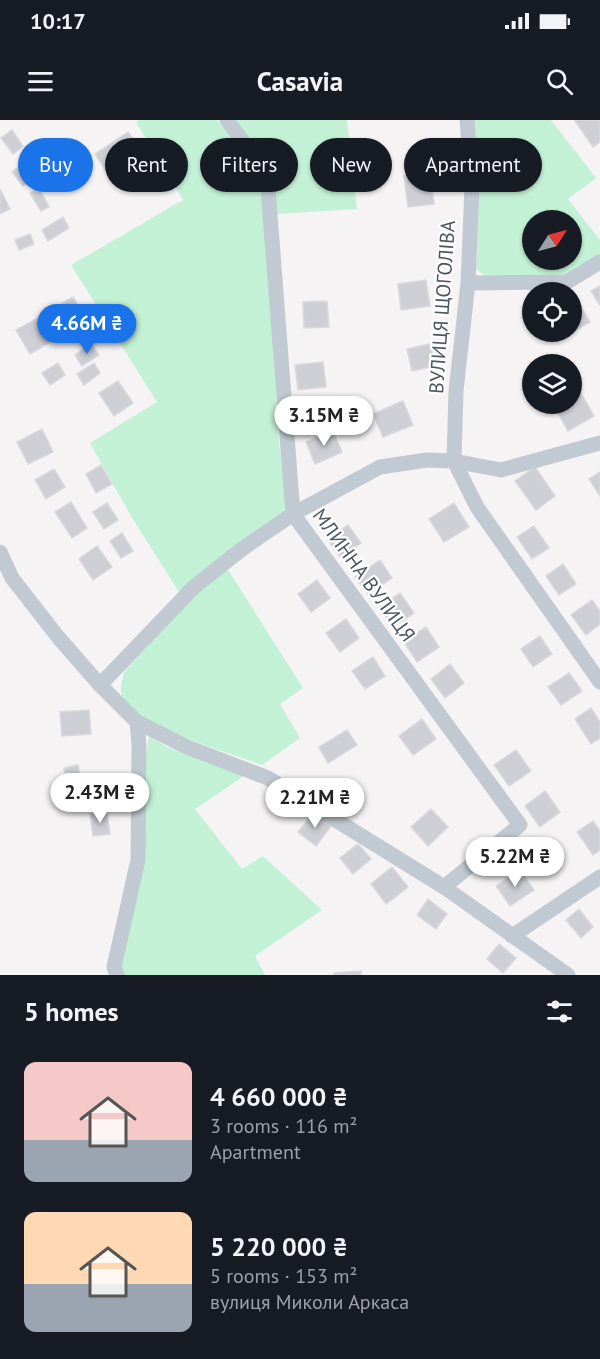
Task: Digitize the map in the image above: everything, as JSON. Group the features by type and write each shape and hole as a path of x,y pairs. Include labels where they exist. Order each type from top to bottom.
{"street":[{"name":"МЛИННА ВУЛИЦЯ","path":"227,120 267,175 293,514 520,825 444,887"},
{"name":"ВУЛИЦЯ ЩОГОЛІВА","path":"454,461 456,391 468,283 472,186 467,120"},
{"path":"468,283 567,282 600,262"},
{"path":"100,685 194,587 242,549 293,514 380,467 427,460 454,461 501,470 600,443"},
{"path":"454,461 477,507 600,682"},
{"path":"0,552 12,578 58,637 136,722 187,747 268,778 444,887 568,975"},
{"path":"117,975 114,967 138,860 139,746 136,722"},
{"path":"512,936 600,877"}],"green space":[{"path":"139,120 217,120 231,138 200,138 200,192 263,192 265,211 279,444 289,510 179,592 131,516 90,443 157,402 71,265 183,200 178,192 188,192 188,138 146,138 136,122"},
{"path":"234,120 347,120 349,138 310,138 310,192 355,192 357,209 275,214 273,192 298,192 298,138 247,138"},
{"path":"472,120 551,120 596,178 568,199 577,210 522,210 522,270 577,270 559,278 484,275 476,269 477,192 542,192 542,138 473,138"},
{"path":"582,217 600,240 600,255 582,267"},
{"path":"227,568 303,688 280,704 300,738 262,765 165,729 131,709 123,699 121,692 124,672 198,591"},
{"path":"149,736 167,747 244,776 195,809 242,869 263,856 322,910 255,956 265,975 120,975 117,966"}],"building":[{"path":"600,120 600,142 593,147 575,121"},
{"path":"12,130 18,139 18,150 13,154 1,138"},
{"path":"128,132 132,138 119,138"},
{"path":"105,147 105,169 95,154"},
{"path":"18,168 18,180 12,172"},
{"path":"0,189 10,209 0,214"},
{"path":"41,192 49,207 41,211 30,193"},
{"path":"406,192 432,192 434,204 408,207"},
{"path":"63,217 69,228 48,241 42,230"},
{"path":"30,234 34,244 19,250 15,240"},
{"path":"426,280 430,306 401,310 398,284"},
{"path":"600,286 600,305 591,291"},
{"path":"73,297 85,317 65,328 54,308"},
{"path":"327,301 329,327 304,328 303,302"},
{"path":"582,308 590,322 582,327"},
{"path":"38,318 52,341 30,354 16,330"},
{"path":"91,344 99,355 82,366 75,355"},
{"path":"430,344 435,366 412,371 407,349"},
{"path":"323,362 326,387 298,390 295,365"},
{"path":"58,363 65,375 50,385 42,373"},
{"path":"94,363 100,373 84,385 77,374"},
{"path":"118,381 133,403 114,416 99,393"},
{"path":"582,395 594,416 568,431 559,414 582,414"},
{"path":"403,401 413,425 383,437 373,414"},
{"path":"42,429 53,452 28,464 17,442"},
{"path":"333,431 342,452 315,464 306,442"},
{"path":"101,465 112,484 96,493 86,474"},
{"path":"535,467 555,496 536,510 515,481"},
{"path":"54,469 65,487 46,499 35,480"},
{"path":"600,472 600,496 589,479"},
{"path":"71,502 87,528 72,538 55,512"},
{"path":"107,503 118,520 104,529 93,512"},
{"path":"454,503 469,527 444,542 429,519"},
{"path":"348,525 361,543 340,557 327,539"},
{"path":"534,526 549,548 532,559 517,537"},
{"path":"122,533 133,551 121,558 110,541"},
{"path":"97,546 112,567 93,580 79,559"},
{"path":"380,560 392,578 368,594 355,577"},
{"path":"563,564 576,584 559,595 546,576"},
{"path":"317,580 330,598 311,612 298,594"},
{"path":"400,593 414,613 393,627 379,607"},
{"path":"592,600 600,611 600,624 586,635 571,615"},
{"path":"346,619 359,638 340,652 326,633"},
{"path":"426,627 439,647 417,662 404,642"},
{"path":"540,636 552,654 533,667 521,649"},
{"path":"373,657 385,676 365,689 352,671"},
{"path":"450,664 464,683 445,698 431,679"},
{"path":"569,673 582,691 561,705 548,687"},
{"path":"591,708 600,722 600,738 591,744 575,719"},
{"path":"89,710 91,734 62,736 60,712"},
{"path":"422,719 436,739 413,755 399,736"},
{"path":"347,730 357,745 328,763 319,747"},
{"path":"516,750 531,771 509,786 494,765"},
{"path":"78,765 83,794 69,797 64,768"},
{"path":"545,791 560,812 540,827 525,806"},
{"path":"431,809 448,827 428,846 411,827"},
{"path":"107,812 110,834 93,836 90,814"},
{"path":"314,812 331,826 316,846 298,832"},
{"path":"593,821 600,831 600,850 593,855 577,832"},
{"path":"358,844 371,859 353,874 340,858"},
{"path":"392,867 408,887 386,904 371,884"},
{"path":"520,870 534,890 510,906 496,886"},
{"path":"428,899 447,914 436,929 417,915"},
{"path":"579,909 593,927 581,938 566,920"},
{"path":"499,944 516,958 503,973 487,959"},
{"path":"361,971 361,975 334,975 334,973"}]}
